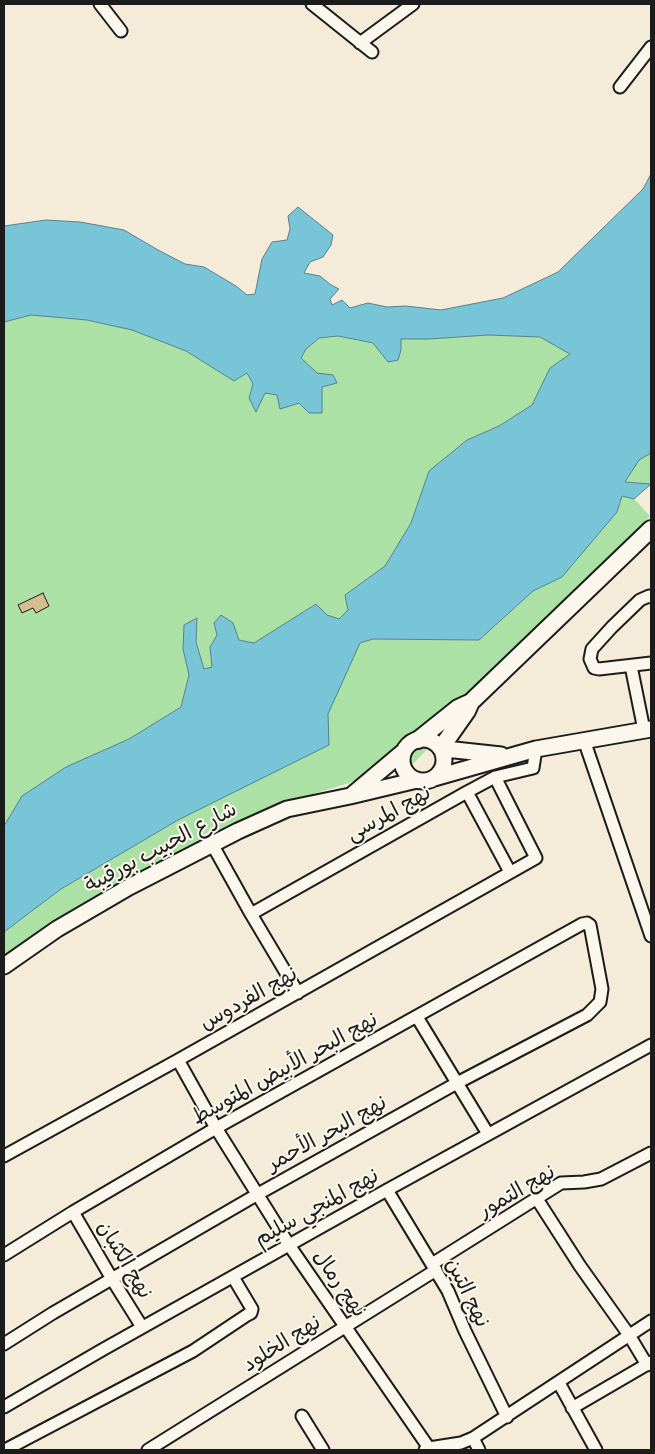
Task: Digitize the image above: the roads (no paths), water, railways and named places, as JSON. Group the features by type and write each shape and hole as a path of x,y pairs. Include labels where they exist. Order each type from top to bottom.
{"main road":[{"path":"418,740 458,708 471,702 649,537"},
{"path":"441,749 471,702"}],"street":[{"path":"100,4 122,31"},
{"path":"312,4 372,52"},
{"path":"360,43 413,4"},
{"path":"620,86 651,47"},
{"path":"651,597 640,600 592,649 590,654 594,668 598,669 651,663"},
{"path":"434,778 442,770 444,764 441,749 430,740 424,739 412,742 404,751 402,757 404,769 407,774 423,781 434,778 510,756 536,749 648,729 631,666"},
{"path":"584,740 651,936"},
{"path":"441,749 510,756"},
{"name":"نهج المرسى","path":"251,914 495,777 533,768 536,749"},
{"name":"شارع الحبيب بورقيبة","path":"350,796 404,751"},
{"name":"نهج الفردوس","path":"4,1156 536,858 495,777"},
{"name":"شارع الحبيب بورقيبة","path":"4,966 56,929 129,887 212,844 288,809 417,780"},
{"path":"467,792 510,872"},
{"path":"212,844 298,993"},
{"name":"نهج البحر الأبيض المتوسط","path":"4,1255 216,1128 582,924 589,924"},
{"name":"نهج البحر الأحمر","path":"4,1344 258,1194 457,1083 587,1015 600,1002 602,989 592,929 589,924"},
{"path":"417,1017 488,1134"},
{"name":"نهج المنجي سليم","path":"4,1407 386,1190 651,1045"},
{"name":"نهج رمال","path":"178,1060 216,1128 289,1245 427,1449"},
{"name":"نهج التمور","path":"434,1267 561,1183 601,1179 651,1153"},
{"name":"نهج التين","path":"386,1190 448,1291 465,1331 507,1416"},
{"path":"537,1199 580,1266 649,1363 572,1408"},
{"name":"نهج الكثبان","path":"73,1212 142,1327"},
{"name":"نهج الخلود","path":"148,1450 346,1327 434,1267"},
{"path":"6,1450 193,1350 247,1315 252,1309 233,1277"},
{"path":"427,1449 461,1443 473,1438 651,1321"},
{"path":"558,1383 596,1450"},
{"path":"302,1416 323,1450"},
{"path":"473,1438 479,1450"}],"water":[{"path":"651,174 651,453 639,460 625,482 651,484 634,499 622,496 617,512 562,577 533,591 479,640 373,639 360,643 328,714 329,745 178,820 61,889 4,932 4,826 22,796 66,767 129,739 181,707 189,675 183,649 184,625 197,618 196,642 204,669 212,667 210,647 217,635 214,623 221,615 233,623 239,640 254,643 316,604 327,615 339,619 348,610 345,595 385,566 411,523 429,471 467,440 499,426 532,405 550,368 570,354 540,337 488,335 401,339 401,350 398,360 388,362 373,343 338,336 319,338 306,349 301,358 317,373 333,375 337,383 322,387 322,413 309,413 299,403 280,409 277,395 265,393 256,412 249,398 253,384 247,373 234,381 186,351 132,330 87,320 31,315 4,322 4,226 46,220 80,222 124,230 185,264 204,267 236,286 247,295 255,294 262,259 272,242 287,240 290,229 288,216 298,207 333,235 331,245 323,257 310,262 304,273 320,276 339,289 330,299 332,305 342,300 350,308 368,303 387,307 406,306 441,310 503,298 558,272 643,189"}]}
